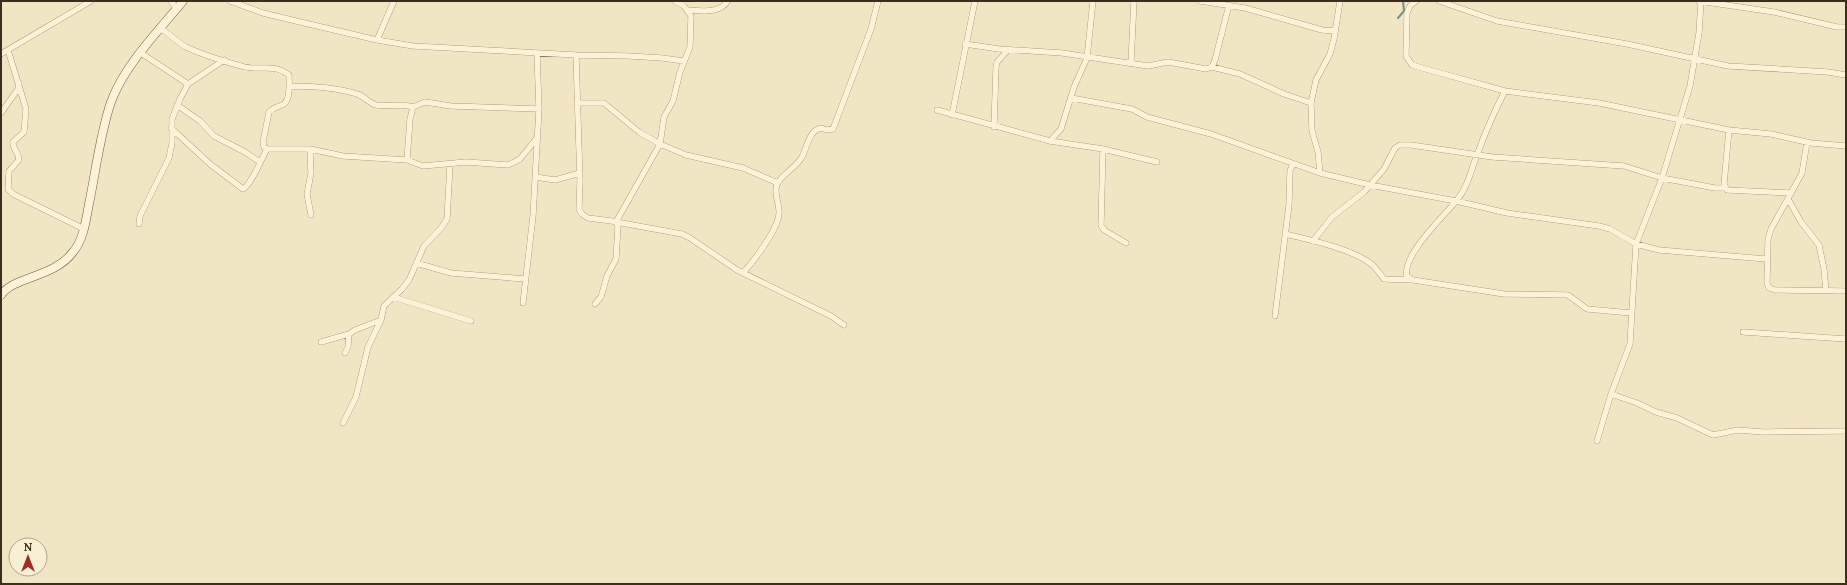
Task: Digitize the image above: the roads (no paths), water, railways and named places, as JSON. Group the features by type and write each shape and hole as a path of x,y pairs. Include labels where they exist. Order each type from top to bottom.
{"street":[{"path":"1,54 91,1"},
{"path":"171,1 177,9"},
{"path":"1,295 26,280 55,269 74,252 84,229 111,103 117,88 141,53 183,1"},
{"path":"230,1 263,13 377,40 413,46 576,55 649,57 684,61"},
{"path":"377,40 394,1"},
{"path":"595,304 601,297 607,276 616,259 618,226 616,222 660,144 664,117 673,102 691,41 691,16 688,10 675,1"},
{"path":"688,10 711,10 723,6 728,1"},
{"path":"743,273 760,253 776,225 779,213 776,189 778,183 798,163 814,131 821,128 827,130 833,129 871,28 878,1"},
{"path":"952,115 965,44 975,1"},
{"path":"1050,141 1061,129 1076,79 1087,58 1093,1"},
{"path":"1131,62 1134,1"},
{"path":"1200,1 1229,5 1322,30 1335,31"},
{"path":"1320,174 1318,152 1312,131 1311,103 1316,80 1330,54 1340,1"},
{"path":"1416,1 1410,6 1407,13 1405,35 1406,56 1412,65 1505,91 1599,102 1729,130 1771,134 1807,142 1846,146"},
{"path":"1439,1 1497,21 1627,44 1728,66 1828,72 1846,75"},
{"path":"1597,441 1630,344 1636,244 1662,178 1690,86 1699,33 1700,1 1759,9 1837,27 1846,27"},
{"path":"1212,67 1229,5"},
{"path":"161,28 186,46 243,67 274,67 283,70 288,75 289,86 287,99 284,104 273,108 270,112 263,142 264,147 267,149"},
{"path":"965,44 1008,50 1062,53 1087,58 1131,62 1148,66 1168,62 1206,69 1212,67 1240,74 1284,94 1311,103"},
{"path":"8,50 26,109 24,132 14,142 14,148 18,153 19,160 9,171 8,189 12,194 84,229"},
{"path":"994,127 996,67 1000,59 1008,50"},
{"path":"141,53 188,84"},
{"path":"523,303 533,222 539,109 537,53"},
{"path":"576,55 580,173 579,209 582,214 591,219 682,234 743,273 831,316 844,325"},
{"path":"139,224 140,216 169,158 172,143 172,119 188,84 224,60"},
{"path":"1,114 18,89 19,83"},
{"path":"289,86 327,88 356,94 365,97 373,104 382,106 413,106 425,102 450,106 539,109"},
{"path":"1413,280 1407,276 1406,270 1414,253 1440,218 1456,201 1466,184 1490,121 1505,91"},
{"path":"1071,98 1128,108 1147,117 1211,134 1320,174 1456,201 1525,217 1599,226 1610,229 1636,244 1659,250 1766,259"},
{"path":"577,103 604,103 638,132 660,144 686,154 743,168 778,183"},
{"path":"178,105 200,121 214,136 245,152 260,162"},
{"path":"407,160 410,119 413,106"},
{"path":"937,110 994,127 1050,141 1103,149 1141,160 1158,162"},
{"path":"171,128 210,164 241,188 246,188 267,149"},
{"path":"1725,188 1729,130"},
{"path":"267,149 310,149 344,156 407,160 423,166 466,162 508,165 515,163 520,159 537,138"},
{"path":"1807,142 1802,173 1771,229 1768,239 1766,283 1769,288 1775,290 1846,291"},
{"path":"1313,241 1332,217 1364,192 1384,169 1395,148 1400,145 1411,145 1525,160 1569,161 1624,166 1662,178 1715,188 1725,188 1730,191 1767,191 1790,196"},
{"path":"310,149 311,173 307,194 311,215"},
{"path":"1103,149 1101,225 1104,230 1126,243"},
{"path":"343,423 356,397 368,347 381,320 384,306 409,280 424,246 442,228 447,219 450,164"},
{"path":"1275,316 1289,205 1290,171 1293,164"},
{"path":"535,177 556,180 580,173"},
{"path":"1790,196 1798,216 1819,245 1824,269 1826,291"},
{"path":"1285,234 1338,249 1370,263 1377,268 1384,280 1413,280 1504,294 1568,295 1587,309 1631,313"},
{"path":"416,264 451,273 525,279"},
{"path":"393,297 471,321"},
{"path":"321,342 350,334 355,330 381,320"},
{"path":"1743,332 1846,339"},
{"path":"345,353 348,347 350,334"},
{"path":"1612,394 1656,412 1677,418 1713,435 1738,430 1763,432 1846,431"}],"waterway":[{"path":"1398,18 1404,11 1403,1"}]}
